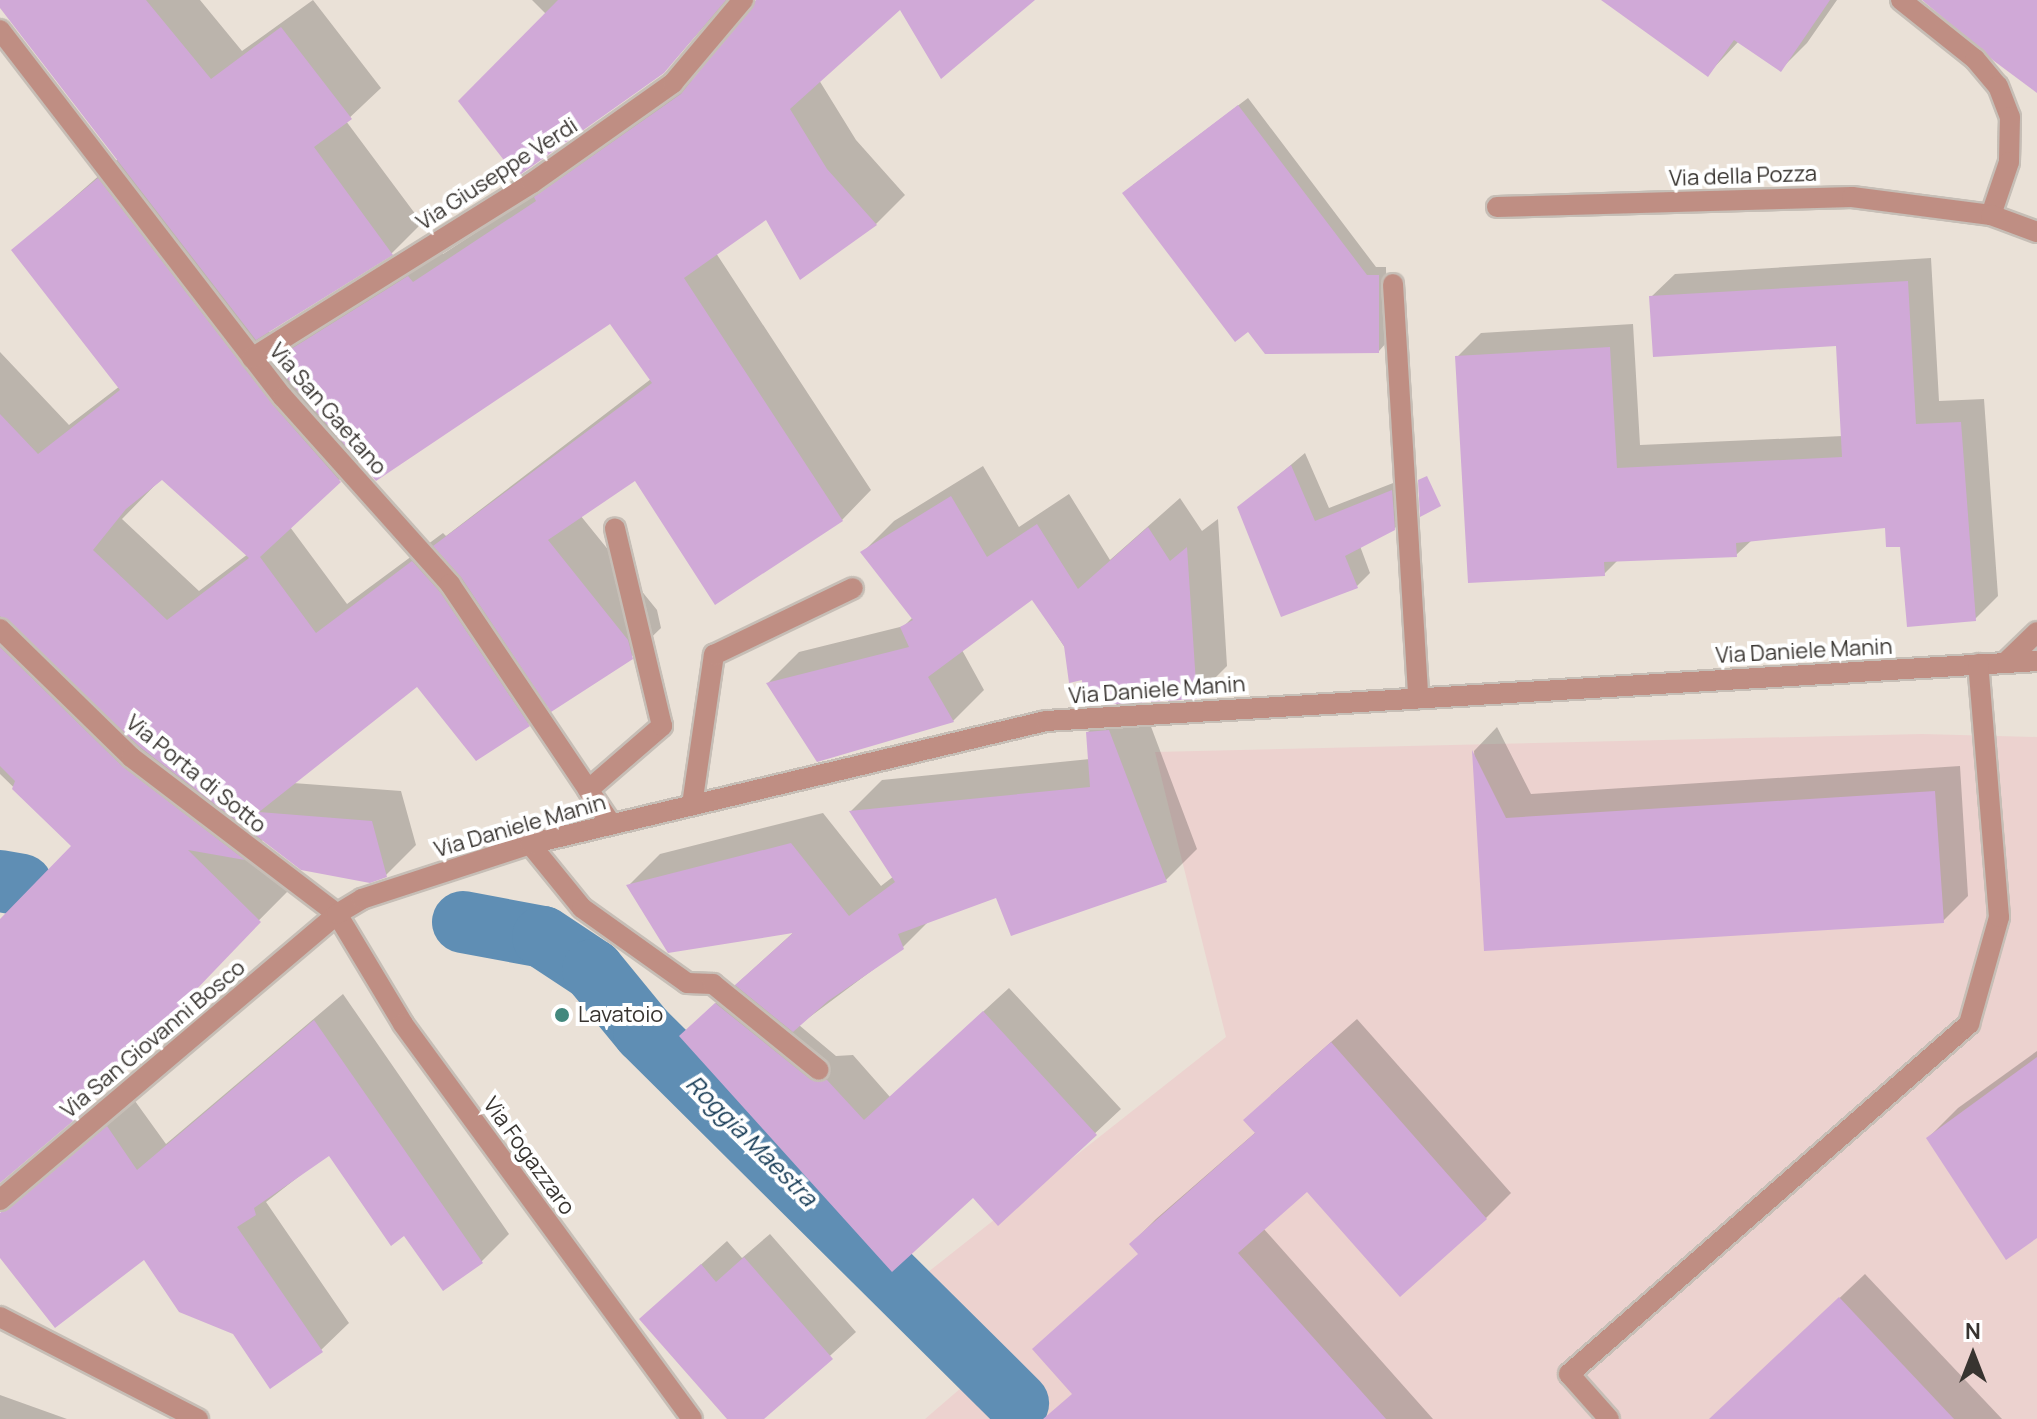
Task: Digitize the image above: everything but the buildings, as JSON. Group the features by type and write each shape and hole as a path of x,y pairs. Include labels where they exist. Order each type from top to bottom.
{"street":[{"name":"Via Giuseppe Verdi","path":"252,358 532,183 673,83 743,0"},
{"path":"1901,0 1975,59 2002,96 2010,117 2009,162 1991,215"},
{"name":"Via San Gaetano","path":"0,30 252,358 450,584 611,824"},
{"name":"Via della Pozza","path":"1497,207 1852,197 1991,215 2037,232"},
{"path":"1393,284 1418,698"},
{"path":"588,790 662,726 615,529"},
{"path":"692,805 714,655 853,588"},
{"name":"Via Porta di Sotto","path":"0,629 131,757 337,914"},
{"path":"2006,662 2037,632"},
{"name":"Via Daniele Manin","path":"337,914 362,899 530,844 1046,721 2037,661"},
{"path":"1609,1419 1569,1374 1969,1024 1999,917 1978,664"},
{"path":"530,844 582,908 687,983 713,984 819,1070"},
{"name":"Via San Giovanni Bosco","path":"0,1200 337,914"},
{"name":"Via Fogazzaro","path":"337,914 403,1024 692,1419"},
{"path":"0,1317 198,1419"}],"shaded area":[{"path":"1922,734 2037,737 2037,1419 925,1419 983,1369 904,1291 1226,1037 1155,752"}],"waterway":[{"name":"Roggia Maestra","path":"0,881 22,885"},
{"name":"Roggia Maestra","path":"463,922 543,937 593,970 644,1032 1018,1403"}],"place":[{"name":"Lavatoio","path":"562,1015"}]}
